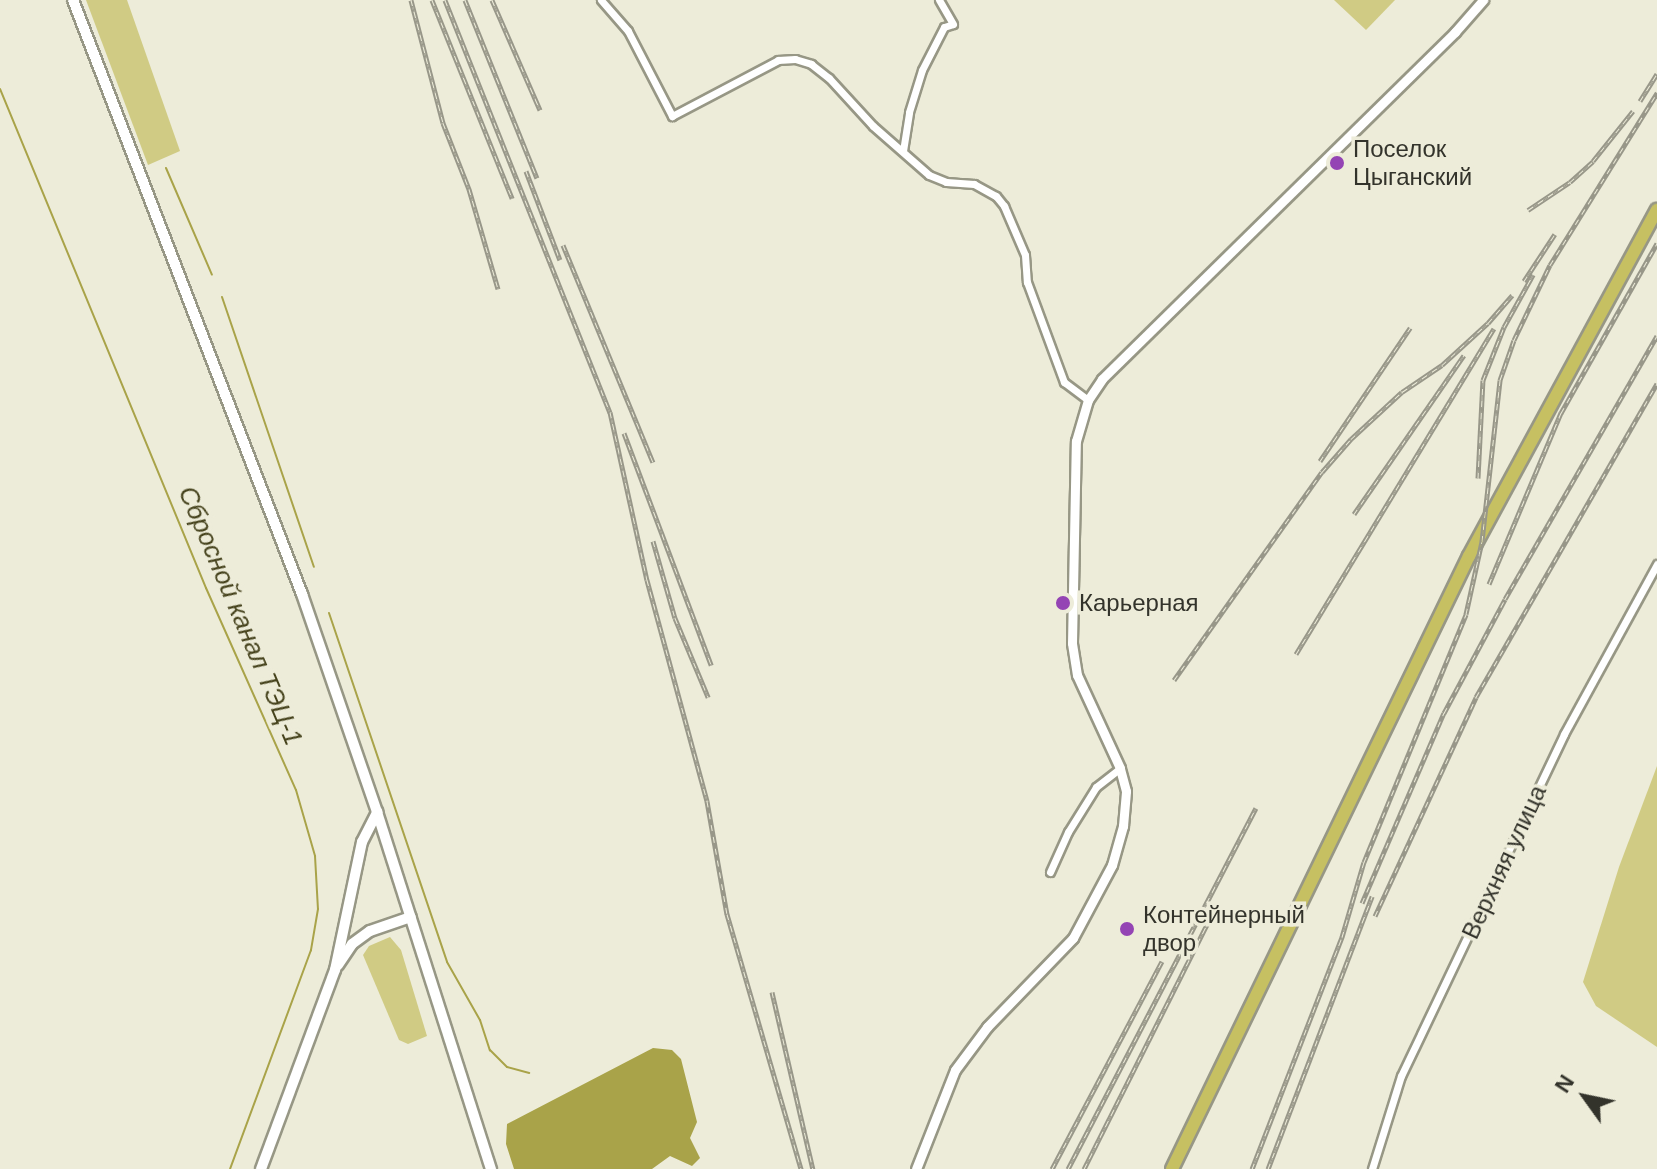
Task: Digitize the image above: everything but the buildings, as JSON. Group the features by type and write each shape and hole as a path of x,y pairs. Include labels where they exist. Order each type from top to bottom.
{"highway":[{"path":"1172,1169 1469,556 1657,210"}],"main road":[{"path":"73,0 297,579 377,812 491,1169"},
{"path":"261,1169 335,970 362,842 377,812"},
{"path":"335,970 352,944 370,931 411,917"}],"street":[{"path":"601,0 628,31 672,116 778,60 795,59 811,64 829,78 873,126 933,178 974,184 996,196 1004,206 1025,255 1027,282 1064,382 1088,400"},
{"path":"903,151 909,112 922,70 944,27 953,24 939,0"},
{"path":"916,1169 944,1093 966,1053 1073,938 1112,865 1123,826 1126,791 1120,768 1077,675 1072,643 1076,441 1088,400 1102,379 1455,32 1483,0"},
{"name":"Верхняя улица","path":"1372,1169 1401,1076 1564,734 1657,564"},
{"path":"1050,872 1068,832 1096,787 1120,768"}],"shaded area":[{"path":"86,0 127,0 180,151 148,165"},
{"path":"1334,0 1395,0 1366,30"},
{"path":"1657,766 1657,1047 1596,1006 1583,982 1619,867"},
{"path":"390,937 401,950 427,1036 408,1044 399,1040 363,955 369,946"},
{"path":"653,1048 672,1050 681,1059 697,1122 690,1138 700,1158 692,1166 670,1156 652,1169 514,1169 506,1144 507,1124"}],"waterway":[{"name":"Сбросной канал ТЭЦ-1","path":"0,89 206,588 296,790 315,856 318,909 311,950 230,1169"},
{"path":"166,168 212,275"},
{"path":"222,297 314,567"},
{"path":"329,613 447,962 480,1020 490,1050 507,1067 529,1073"}],"railway":[{"path":"411,0 443,123 469,189 498,289"},
{"path":"432,0 512,198"},
{"path":"445,0 610,412 647,580 707,801 727,914 801,1169"},
{"path":"465,0 537,178"},
{"path":"492,0 540,110"},
{"path":"1640,101 1657,74"},
{"path":"1252,1169 1342,937 1364,862 1466,614 1482,541 1500,380 1514,340 1550,265 1657,93"},
{"path":"1528,210 1570,182 1593,161 1633,111"},
{"path":"526,171 560,260"},
{"path":"1524,281 1555,234"},
{"path":"1489,584 1561,413 1657,243"},
{"path":"563,245 653,462"},
{"path":"1478,478 1483,380 1504,327 1533,275"},
{"path":"1174,680 1322,472 1351,439 1402,392 1442,365 1488,323 1512,295"},
{"path":"1320,461 1410,328"},
{"path":"1296,654 1494,328"},
{"path":"1362,903 1444,713 1505,599 1657,336"},
{"path":"1354,514 1464,355"},
{"path":"1375,916 1476,697 1657,383"},
{"path":"624,433 711,665"},
{"path":"653,541 675,618 708,697"},
{"path":"1068,1169 1256,808"},
{"path":"1268,1169 1372,896"},
{"path":"1084,1169 1217,905"},
{"path":"1052,1169 1162,961"},
{"path":"772,992 813,1169"}],"place":[{"name":"Поселок Цыганский","path":"1337,163"},
{"name":"Карьерная","path":"1063,603"},
{"name":"Контейнерный двор","path":"1127,929"}]}
